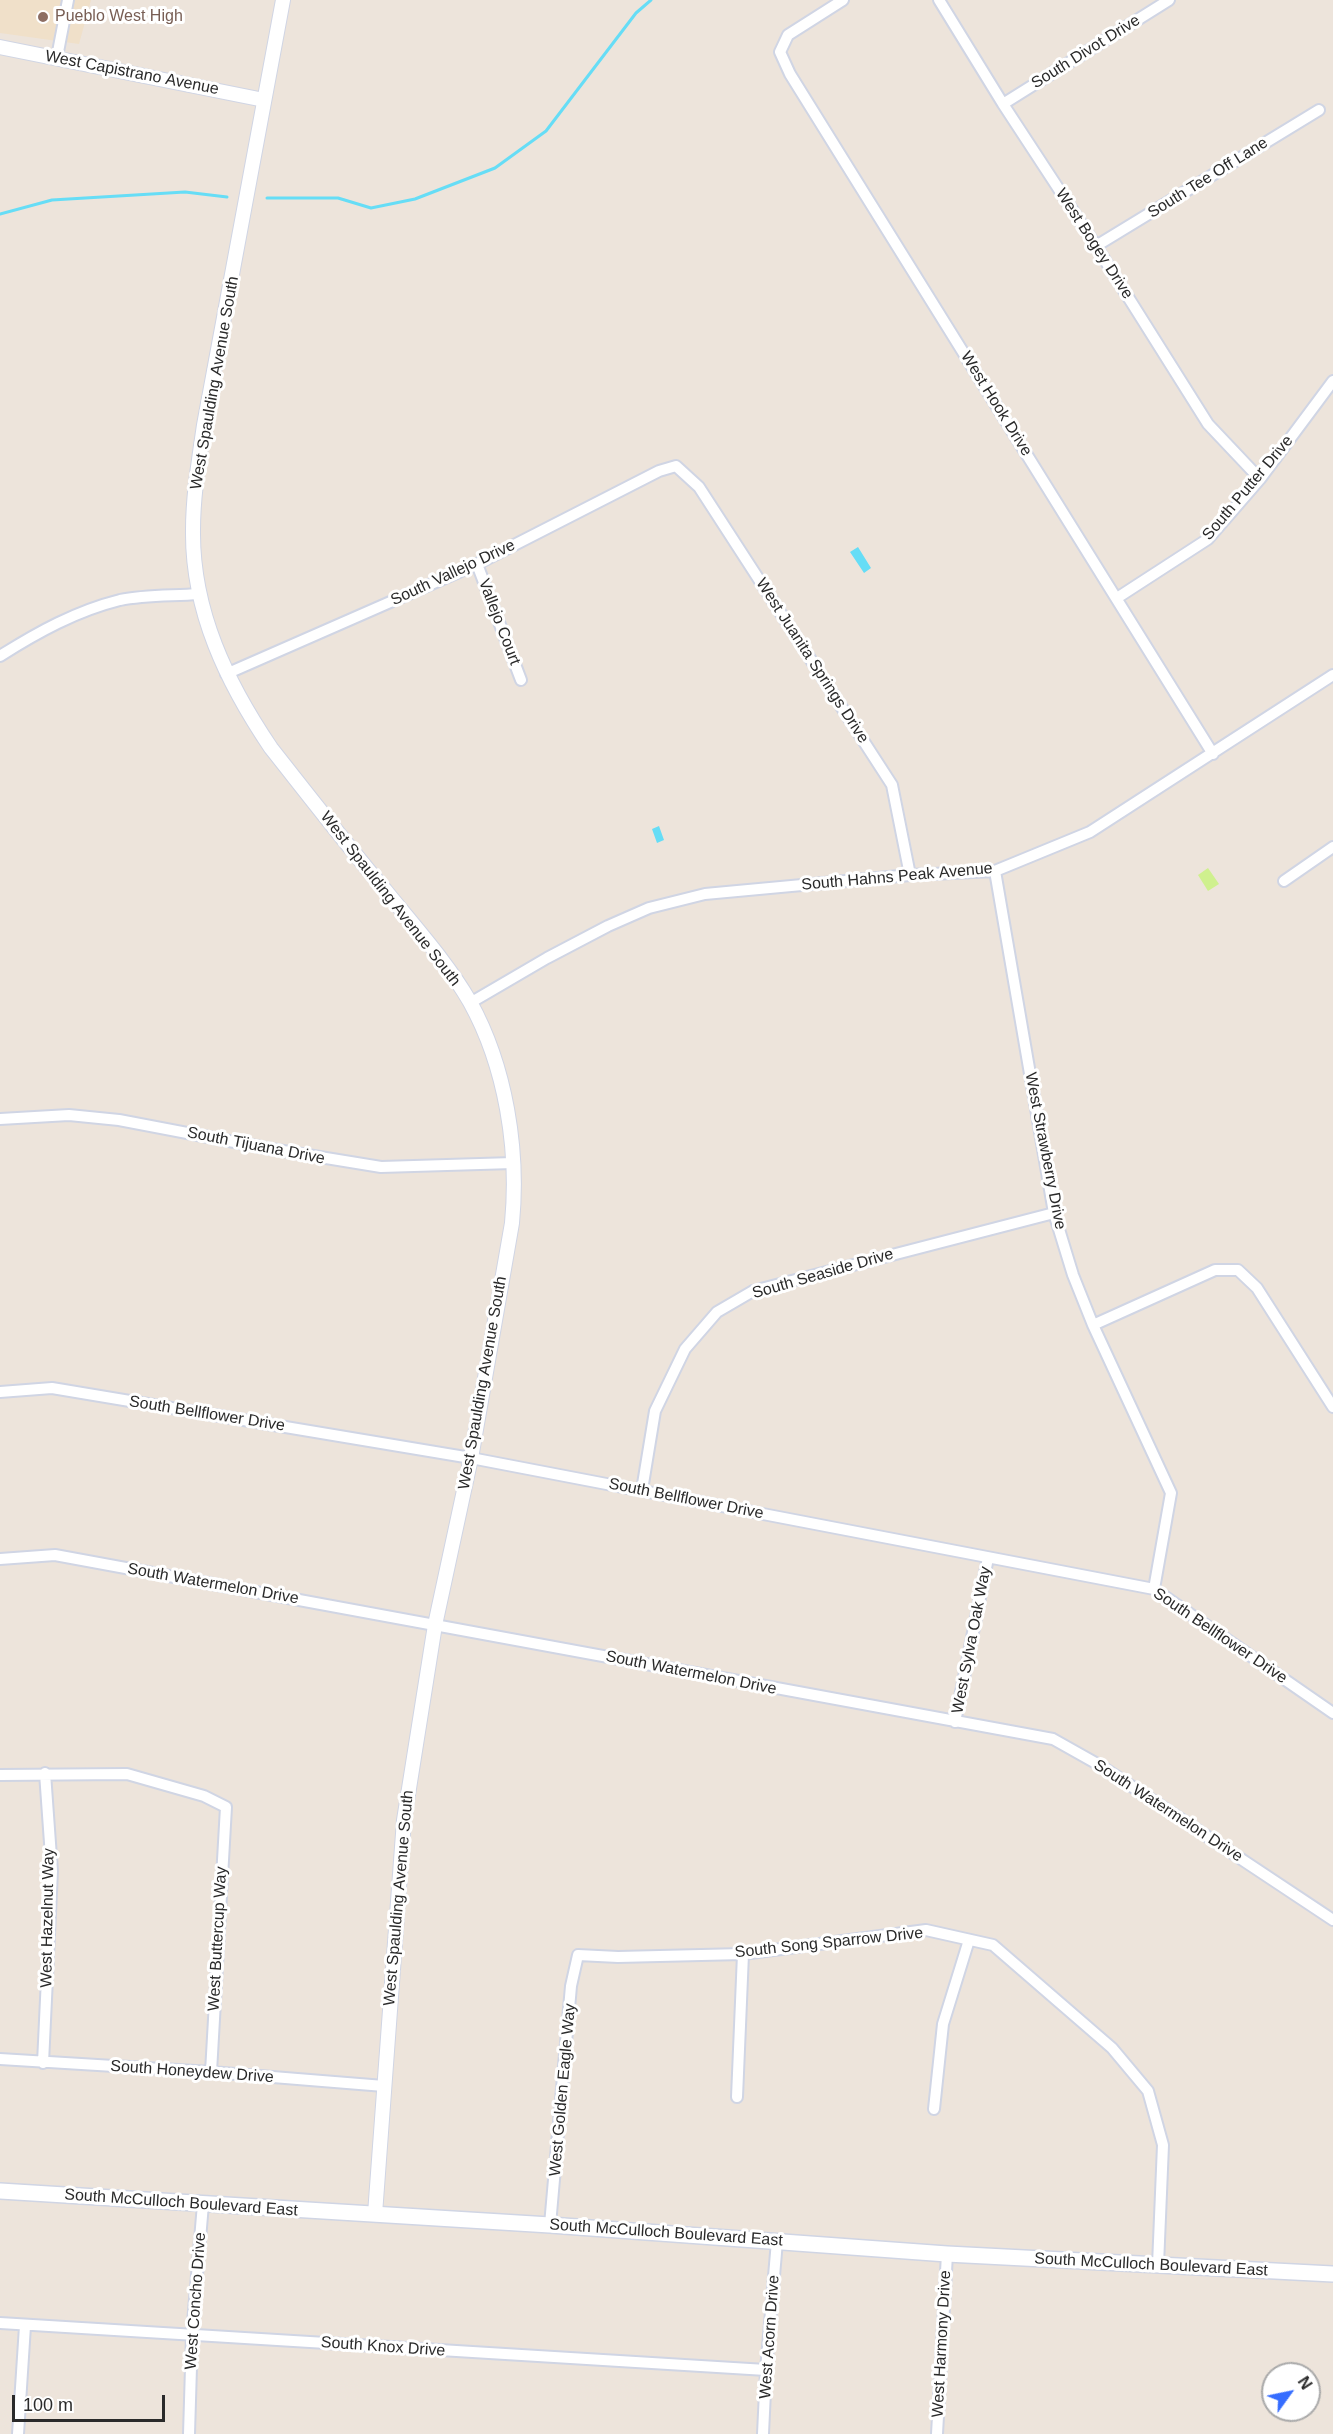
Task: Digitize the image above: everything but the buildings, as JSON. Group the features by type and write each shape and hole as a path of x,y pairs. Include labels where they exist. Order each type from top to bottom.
{"main road":[{"name":"South McCulloch Boulevard East","path":"0,2191 550,2225 947,2254 1333,2274"}],"street":[{"path":"57,57 68,0"},
{"name":"West Spaulding Avenue South","path":"283,0 195,485 192,532 198,594 226,674 246,711 271,748 442,961 470,1003 490,1050 502,1089 511,1132 515,1195 471,1458 435,1625 404,1820 375,2214"},
{"name":"West Hook Drive","path":"843,0 788,34 780,52 790,74 1213,754"},
{"name":"West Bogey Drive","path":"939,0 1002,104 1096,246 1208,424 1260,478"},
{"name":"South Divot Drive","path":"1002,104 1168,0"},
{"name":"West Capistrano Avenue","path":"0,47 264,100"},
{"name":"South Tee Off Lane","path":"1096,246 1319,110"},
{"name":"South Putter Drive","path":"1117,598 1209,539 1260,478 1333,381"},
{"name":"South Vallejo Drive","path":"226,674 477,564 659,471 676,466"},
{"name":"West Juanita Springs Drive","path":"676,466 699,487 892,785 910,875"},
{"name":"Vallejo Court","path":"477,564 521,680"},
{"path":"0,656 34,634 77,614 122,600 198,594"},
{"name":"South Hahns Peak Avenue","path":"470,1003 608,926 649,908 705,894 910,875 995,872 1090,832 1333,677"},
{"path":"1284,881 1333,847"},
{"name":"West Strawberry Drive","path":"995,872 1054,1213 1073,1275 1171,1493 1154,1589"},
{"name":"South Tijuana Drive","path":"0,1119 69,1115 119,1120 381,1167 513,1163"},
{"name":"South Seaside Drive","path":"642,1490 655,1411 685,1349 717,1312 753,1291 1054,1213"},
{"path":"1094,1325 1215,1270 1238,1270 1257,1288 1333,1407"},
{"name":"South Bellflower Drive","path":"0,1392 52,1388 471,1458 1154,1589 1333,1713"},
{"name":"South Watermelon Drive","path":"0,1559 55,1555 1053,1739 1101,1766 1333,1920"},
{"name":"West Sylva Oak Way","path":"955,1722 988,1558"},
{"path":"0,1775 45,1773"},
{"name":"West Buttercup Way","path":"45,1773 127,1774 204,1796 225,1807 211,2072"},
{"name":"West Hazelnut Way","path":"43,2062 52,1871 45,1773"},
{"name":"South Song Sparrow Drive","path":"578,1955 618,1957 743,1954 926,1930 993,1945 1112,2048 1148,2091 1163,2145 1158,2265"},
{"path":"934,2109 944,2024 969,1940"},
{"path":"736,2097 743,1954"},
{"name":"West Golden Eagle Way","path":"550,2225 571,1986 578,1955"},
{"name":"South Honeydew Drive","path":"0,2060 211,2072 384,2086"},
{"name":"West Concho Drive","path":"189,2434 192,2334 203,2204"},
{"name":"West Acorn Drive","path":"763,2434 777,2241"},
{"name":"West Harmony Drive","path":"937,2434 947,2254"},
{"name":"South Knox Drive","path":"0,2324 766,2370"},
{"path":"18,2434 25,2326"}],"shaded area":[{"name":"Pueblo West High","path":"0,0 91,0 79,44 0,33"}],"green space":[{"path":"1208,868 1219,884 1208,891 1198,875"}],"water":[{"path":"858,547 871,568 864,573 850,552"},
{"path":"659,826 664,840 657,843 652,829"}],"waterway":[{"path":"267,198 338,198 371,208 415,199 495,168 546,131 636,13 651,0"},
{"path":"0,214 52,200 185,192 227,197"}],"place":[{"name":"Pueblo West High","path":"43,17"}]}
